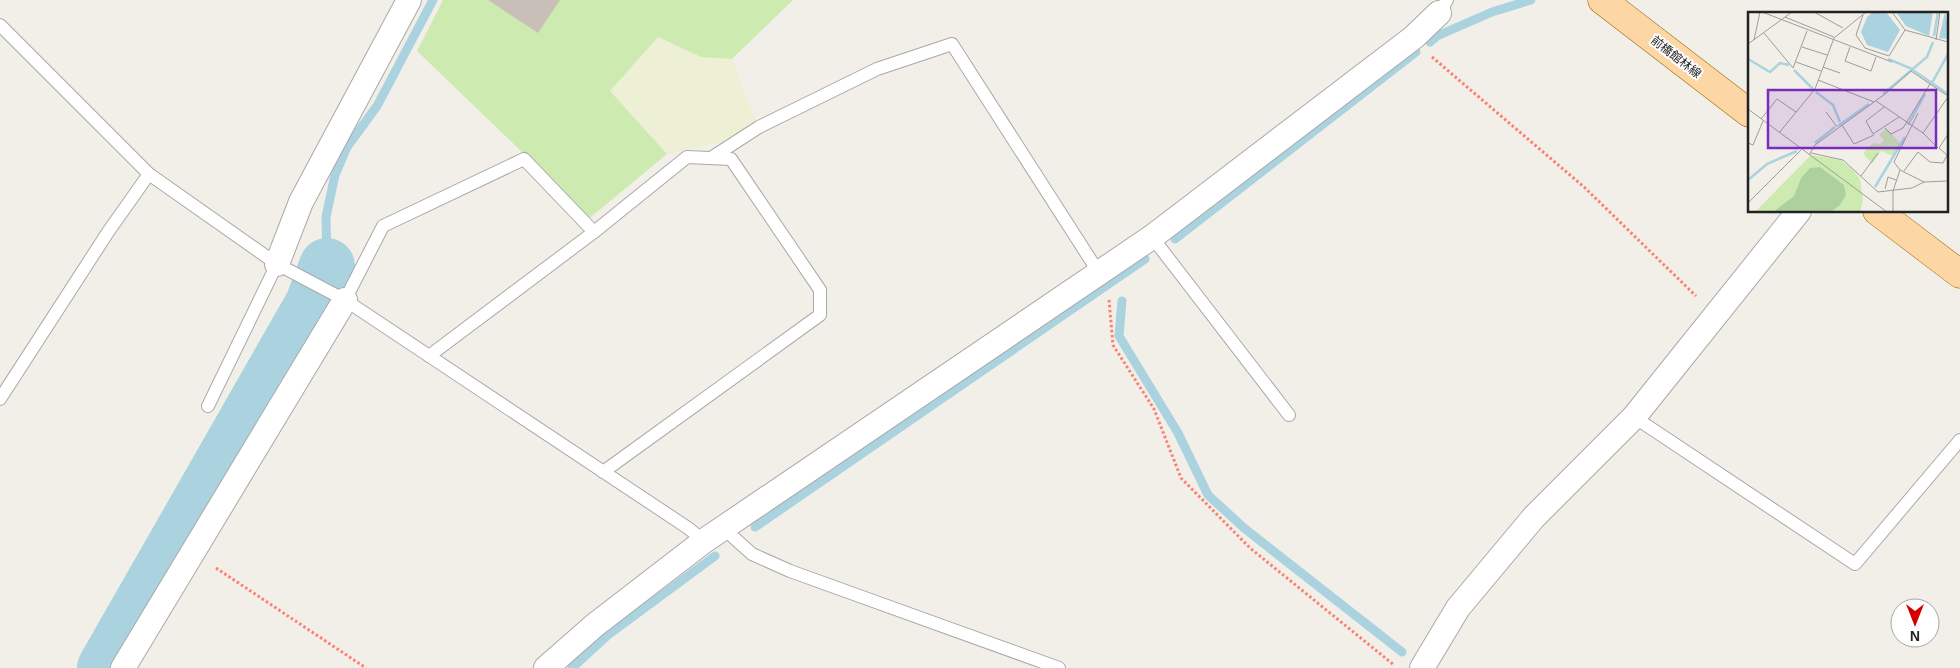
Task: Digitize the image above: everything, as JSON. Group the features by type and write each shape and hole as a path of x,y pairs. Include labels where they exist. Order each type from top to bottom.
{"main road":[{"name":"前橋館林線","path":"1602,0 1748,112"},
{"path":"1878,212 1960,274"}],"street":[{"path":"277,264 301,202 409,0"},
{"path":"546,668 595,625 714,534 1152,238 1414,37 1443,7"},
{"path":"1422,668 1458,608 1534,517 1634,417 1798,212"},
{"path":"124,668 345,300"}],"lane":[{"path":"0,25 149,174 277,264 345,300 688,528 714,534 790,571 1059,668"},
{"path":"711,158 759,127 877,69 952,44 1099,273"},
{"path":"429,356 594,232 687,157 731,159 820,290 820,315 603,472"},
{"path":"345,300 383,226 524,159 594,232"},
{"path":"0,399 108,232 149,174"},
{"path":"1152,238 1289,415"},
{"path":"208,406 277,264"},
{"path":"1634,417 1855,564 1960,440"}],"path":[{"path":"1414,37 1418,44 1584,187 1716,316"},
{"path":"1108,297 1113,345 1154,409 1181,478 1250,548 1399,668"},
{"path":"193,552 366,668"}],"green space":[{"path":"443,0 793,0 732,59 701,57 658,37 610,91 667,154 580,226 523,166 387,228 386,217 523,153 417,51"},
{"path":"658,37 701,57 732,59 756,121 723,142 667,154 610,91"}],"building":[{"path":"488,0 560,0 538,33"}],"waterway":[{"path":"327,266 326,217 335,175 347,147 377,106 433,0"},
{"path":"1430,42 1437,36 1492,12 1531,0"},
{"path":"1175,239 1416,52"},
{"path":"755,527 1145,259"},
{"path":"105,668 313,304 327,266"},
{"path":"1122,301 1119,336 1178,433 1208,495 1244,528 1402,652"},
{"path":"572,668 608,635 715,556"}]}
